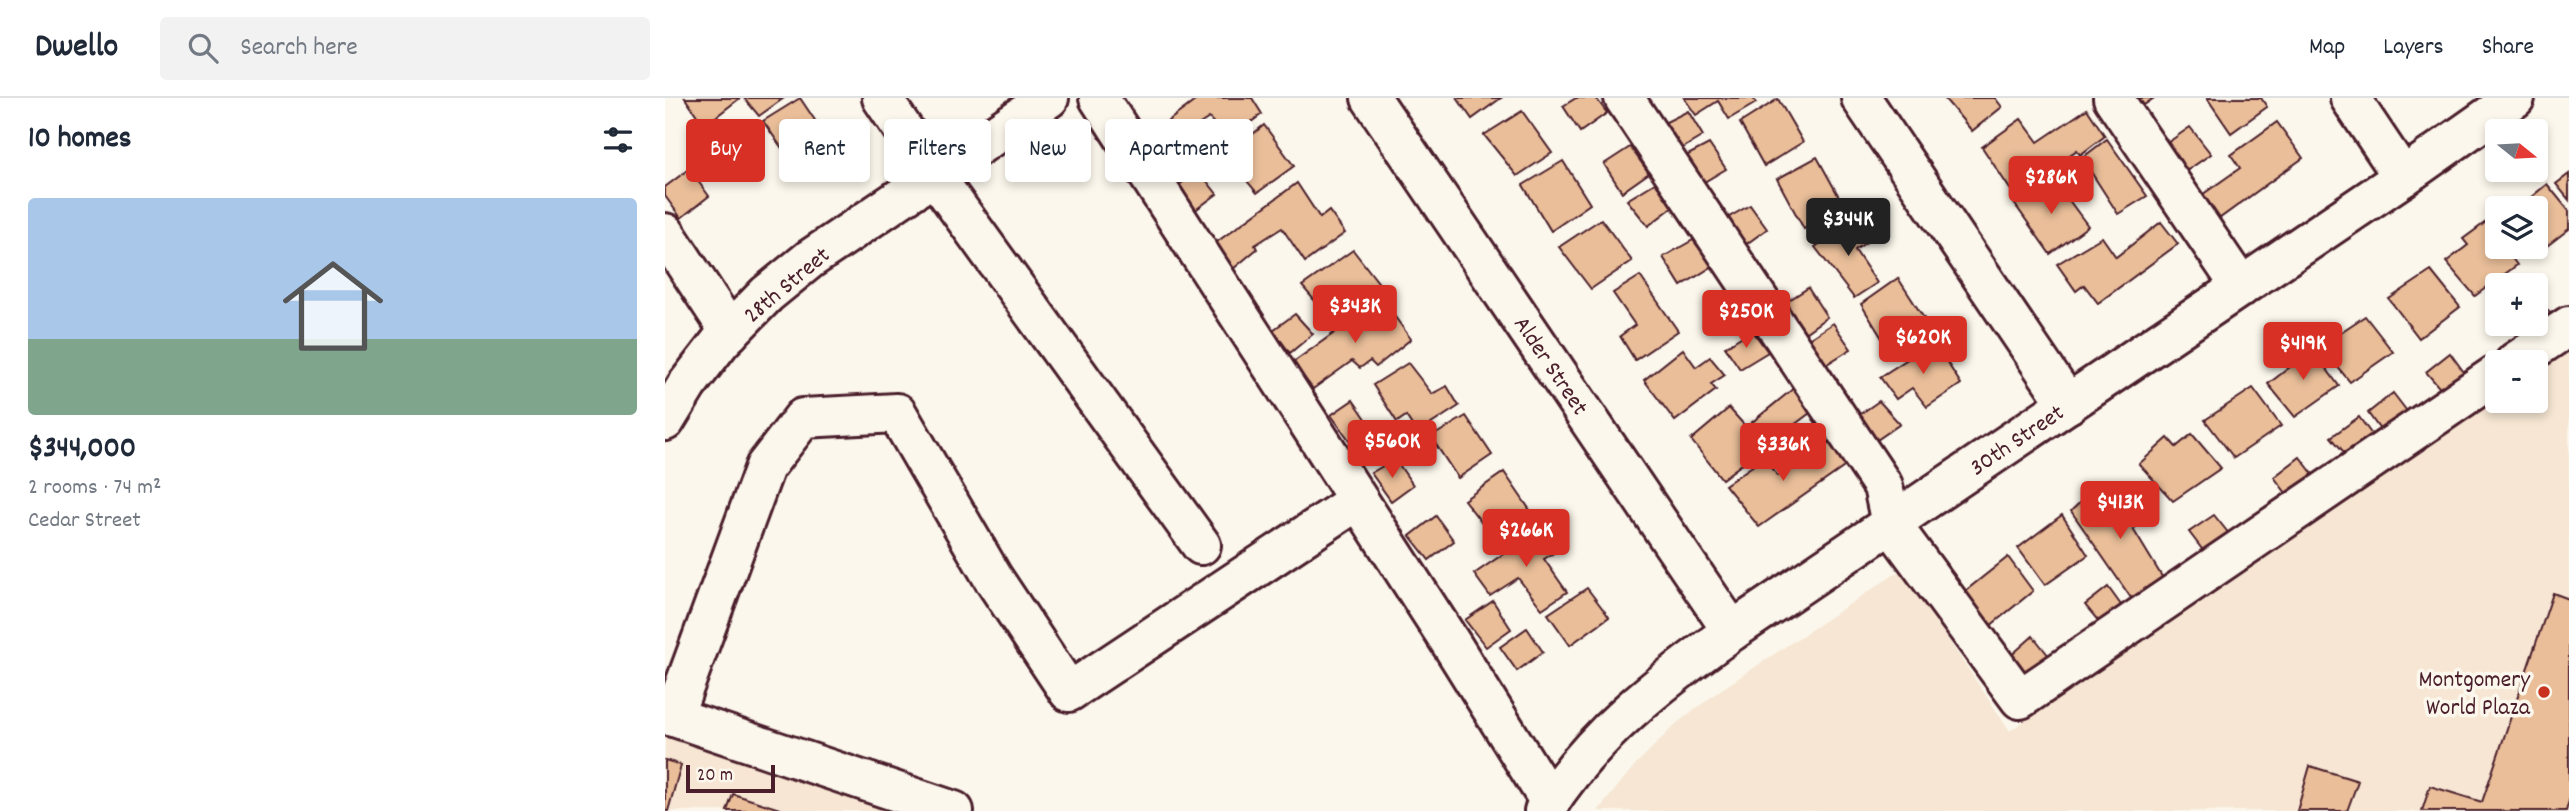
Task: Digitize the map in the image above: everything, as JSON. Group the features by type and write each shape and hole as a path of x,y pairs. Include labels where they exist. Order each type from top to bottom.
{"street":[{"path":"882,98 896,119"},
{"name":"28th Street","path":"991,137 1049,98"},
{"path":"1099,98 1452,645 1547,806"},
{"name":"Alder Street","path":"1371,98 1732,631"},
{"path":"1624,98 1883,486 1891,524 2020,699 2485,382"},
{"path":"1861,98 2068,404"},
{"path":"2113,98 2241,287"},
{"path":"2350,98 2403,177"},
{"name":"30th Street","path":"1547,806 1574,769 1614,724 1659,684 1732,631 2403,177 2515,98"},
{"name":"28th Street","path":"665,421 687,385 730,332 767,295 810,259 924,182"},
{"path":"939,182 1201,545"},
{"path":"665,233 730,332"},
{"path":"2533,350 2569,326"},
{"path":"954,811 669,715 765,467 803,418 897,413 993,578 1069,692 1357,501"}],"shaded area":[{"path":"2569,343 2569,811 1598,811 1635,765 1677,723 1722,689 1901,570 2010,731 2239,574 2485,400 2485,413 2548,413 2548,357"},
{"path":"665,735 691,743 899,811 665,811"}],"building":[{"path":"685,98 740,98 713,119 699,119"},
{"path":"744,98 784,98 759,116"},
{"path":"800,98 814,119 779,119 779,144 765,120"},
{"path":"1199,98 1252,98 1262,114 1253,121 1171,119"},
{"path":"1457,98 1501,98 1472,119"},
{"path":"1576,98 1596,98 1607,113 1580,132 1563,106"},
{"path":"1684,98 1753,98 1756,103 1729,119 1718,101 1696,115"},
{"path":"1944,98 1995,98 2002,107 1972,131"},
{"path":"2139,98 2154,98 2144,105"},
{"path":"2207,98 2261,98 2267,107 2231,133"},
{"path":"1778,99 1803,142 1764,166 1740,123"},
{"path":"2087,109 2105,136 2080,155 2077,150 2053,167 2048,162 2010,189 1982,147 2021,119 2038,142"},
{"path":"1522,111 1552,153 1517,176 1484,135"},
{"path":"1688,111 1703,136 1676,152 1662,124"},
{"path":"2277,122 2303,158 2216,221 2199,197 2240,168 2231,155"},
{"path":"1264,125 1294,166 1257,193 1248,182 1253,182 1253,134"},
{"path":"2190,127 2211,154 2182,174 2163,146"},
{"path":"2107,139 2147,196 2118,214 2082,158"},
{"path":"1709,144 1726,169 1699,185 1684,157"},
{"path":"1630,147 1649,173 1622,192 1604,164"},
{"path":"1817,157 1843,204 1804,229 1777,179"},
{"path":"1563,161 1590,204 1551,231 1523,185"},
{"path":"686,171 686,182 699,182 709,196 681,218 665,196 665,187"},
{"path":"2569,174 2569,200 2556,184"},
{"path":"2054,180 2088,226 2050,254 2014,203"},
{"path":"1183,182 1208,182 1217,194 1194,211 1176,187"},
{"path":"1297,183 1320,218 1329,211 1345,233 1305,262 1282,228 1255,245 1257,249 1233,269 1214,244"},
{"path":"1655,183 1673,207 1648,226 1627,200"},
{"path":"2547,184 2569,211 2569,229 2548,245 2548,196 2532,196"},
{"path":"1750,205 1767,229 1741,248 1724,220"},
{"path":"1857,218 1871,239 1855,250 1877,283 1854,298 1815,247"},
{"path":"1601,219 1632,261 1591,289 1559,247"},
{"path":"2161,222 2178,244 2098,303 2084,285 2076,291 2057,264 2102,237 2116,257"},
{"path":"2485,223 2485,259 2513,259 2517,265 2506,273 2485,273 2485,289 2475,296 2446,262 2468,245 2463,239"},
{"path":"1693,240 1713,266 1681,286 1663,257"},
{"path":"1353,250 1381,286 1334,323 1302,286"},
{"path":"2431,271 2460,307 2419,338 2389,299"},
{"path":"1640,276 1678,331 1635,360 1620,336 1635,325 1613,293"},
{"path":"1898,278 1927,323 1888,348 1861,304"},
{"path":"1808,288 1827,317 1802,335 1783,304"},
{"path":"1382,299 1411,339 1376,367 1370,361 1360,368 1352,361 1313,389 1292,363"},
{"path":"2548,310 2556,321 2548,327"},
{"path":"1295,314 1313,334 1290,353 1273,330"},
{"path":"2365,316 2393,352 2350,382 2320,346"},
{"path":"1833,323 1851,349 1822,367 1807,340"},
{"path":"1752,330 1768,352 1740,369 1725,347"},
{"path":"1934,342 1961,384 1927,407 1912,388 1896,399 1880,377"},
{"path":"2310,346 2339,386 2295,417 2268,384 2290,367 2284,362"},
{"path":"1683,349 1696,367 1710,357 1725,375 1711,384 1716,390 1675,421 1644,380"},
{"path":"2450,353 2471,382 2448,398 2426,372"},
{"path":"1408,363 1432,394 1447,386 1459,406 1417,433 1406,416 1397,422 1373,385"},
{"path":"1794,388 1810,413 1722,479 1691,440 1729,408 1746,427"},
{"path":"2253,388 2281,426 2234,458 2205,420"},
{"path":"2393,393 2413,419 2386,438 2368,413"},
{"path":"1353,400 1380,439 1360,455 1331,415"},
{"path":"1879,401 1900,424 1874,442 1856,417"},
{"path":"1466,416 1492,455 1458,478 1431,437"},
{"path":"2359,417 2378,443 2352,462 2331,437"},
{"path":"2192,434 2221,468 2173,501 2139,464 2168,438 2176,447"},
{"path":"1830,442 1847,465 1759,527 1725,485 1764,458 1778,476"},
{"path":"2300,457 2319,482 2292,501 2274,477"},
{"path":"1395,459 1413,485 1391,501 1371,473"},
{"path":"1504,472 1534,516 1496,541 1464,500"},
{"path":"2117,481 2146,520 2133,529 2167,585 2138,608 2071,511 2093,490 2098,495"},
{"path":"2062,515 2088,555 2045,585 2018,548"},
{"path":"2214,515 2234,540 2208,557 2189,532"},
{"path":"1436,516 1454,541 1429,560 1410,536"},
{"path":"1544,526 1560,549 1544,559 1567,592 1542,609 1518,578 1490,596 1474,574"},
{"path":"2008,557 2033,591 1990,626 1964,592"},
{"path":"2108,587 2126,612 2104,628 2085,605"},
{"path":"1587,588 1609,617 1570,645 1548,614"},
{"name":"Montgomery World Plaza","path":"2553,593 2569,599 2569,801 2566,811 2422,811 2430,786 2482,802"},
{"path":"1493,601 1511,629 1486,647 1465,620"},
{"path":"1527,628 1543,652 1517,671 1500,647"},
{"path":"2033,636 2053,661 2028,681 2007,659"},
{"path":"665,760 681,765 668,811 665,811"},
{"path":"2310,766 2358,781 2347,811 2297,811"},
{"path":"733,794 786,811 727,811"}],"place":[{"name":"Montgomery World Plaza","path":"2544,692"}]}
